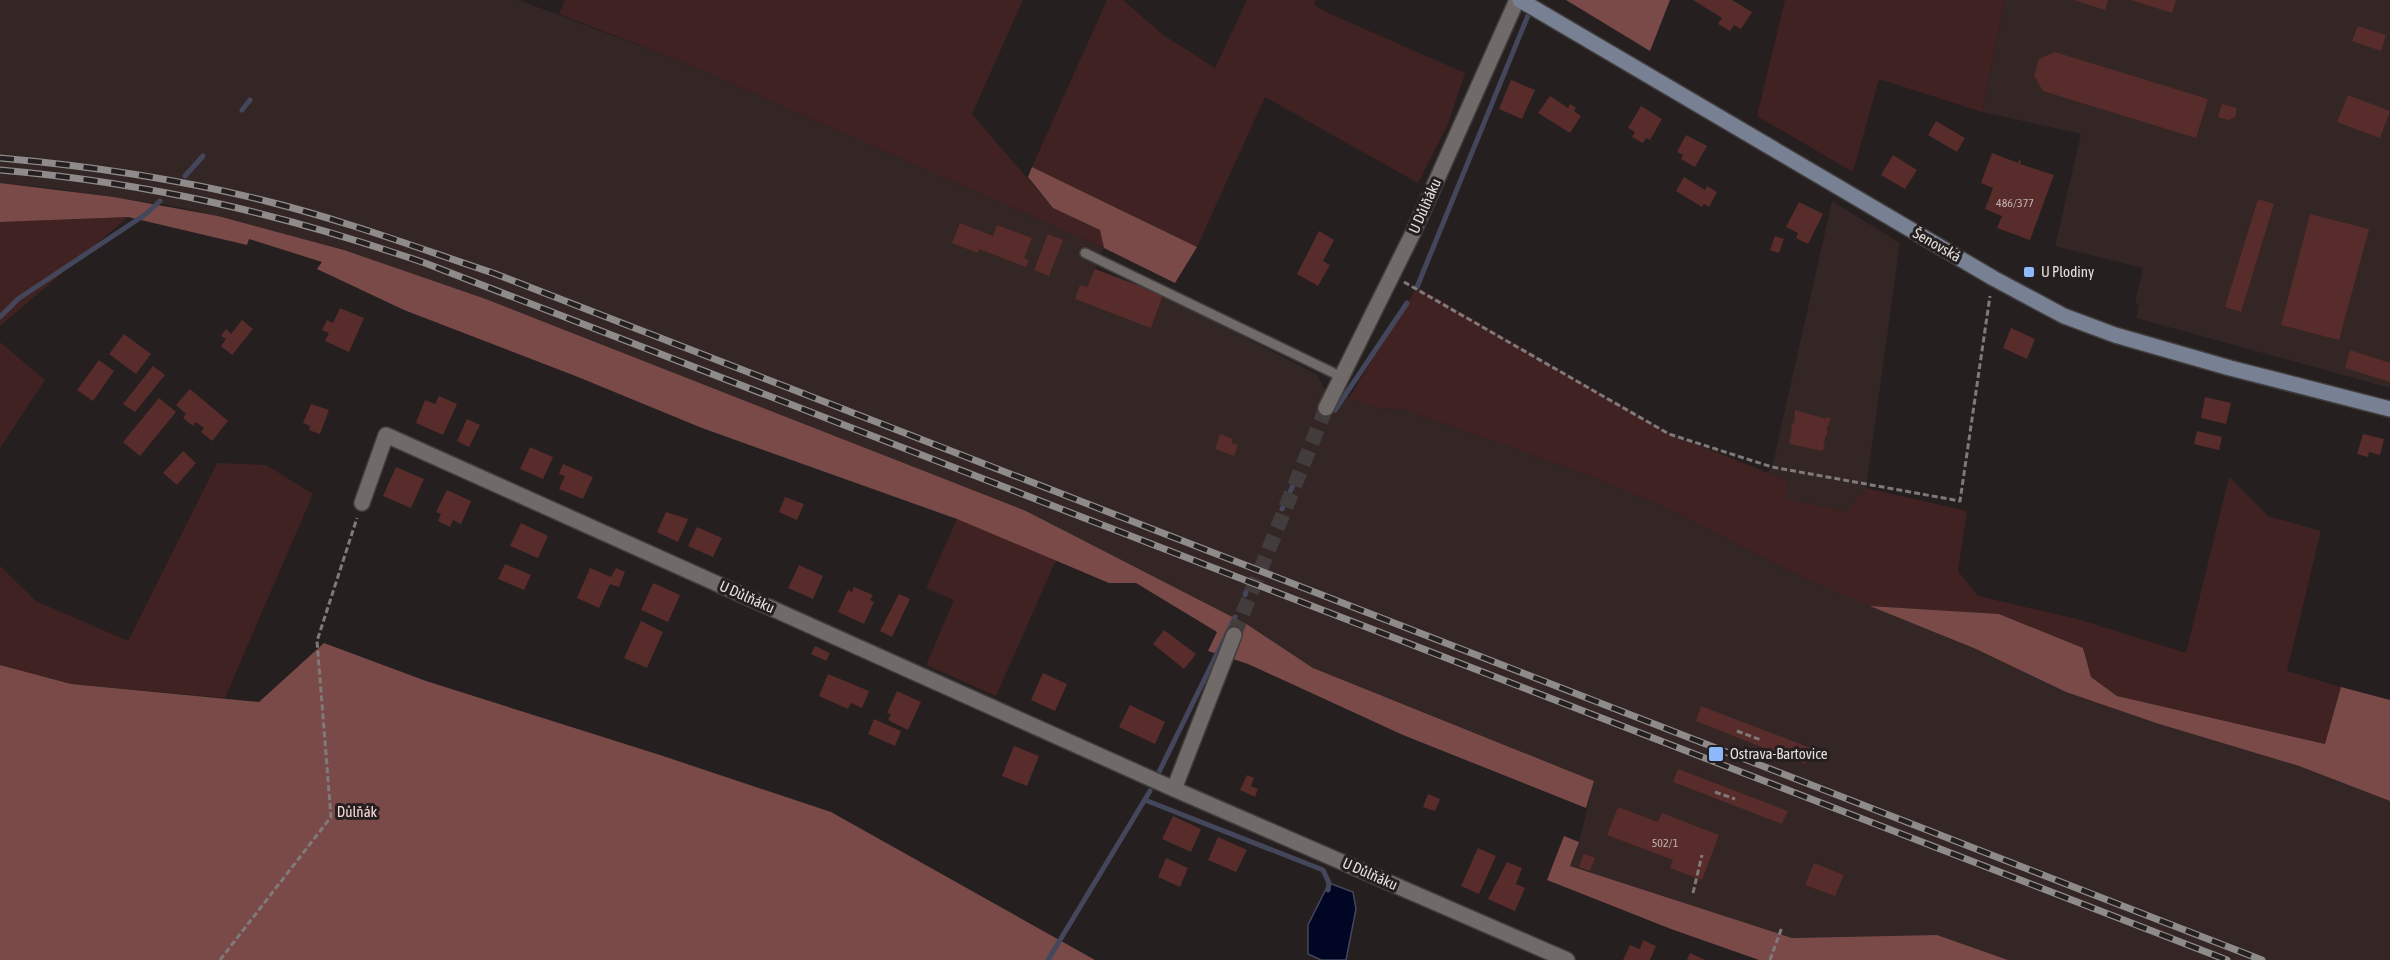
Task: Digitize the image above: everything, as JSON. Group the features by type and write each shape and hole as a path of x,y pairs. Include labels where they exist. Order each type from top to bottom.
{"street":[{"name":"U Důlňáku","path":"1326,408 1392,275 1519,0"},
{"name":"Šenovská","path":"1519,0 1993,278 2064,316 2115,335 2230,368 2390,409"},
{"name":"U Důlňáku","path":"362,503 386,435 1174,789 1567,960"},
{"path":"1174,789 1234,635"}],"lane":[{"path":"1085,253 1342,377"}],"path":[{"path":"1392,275 1669,434 1772,467 1960,501 1993,278"},
{"path":"220,960 332,817 317,641 362,503"},
{"path":"1737,731 1761,740"},
{"path":"1715,792 1735,800"},
{"path":"1693,893 1702,855"},
{"path":"1770,960 1782,927"}],"shaded area":[{"path":"0,0 519,0 683,62 1104,248 1095,269 1163,295 1318,375 1323,387 1376,408 1403,409 1586,474 1676,512 1793,573 1976,649 2066,692 2156,723 2299,766 2390,801 2390,960 2008,960 1937,935 1792,938 1570,866 1579,842 1594,781 1313,668 1248,625 1026,511 483,298 344,250 168,205 0,183"},
{"path":"565,0 1023,0 972,114 1053,208 1100,230 1104,248 683,62 559,14"},
{"path":"1107,0 1123,0 1162,34 1215,68 1247,0 1316,0 1314,5 1328,13 1465,73 1448,124 1418,183 1265,97 1197,247 1032,167"},
{"path":"1785,0 2005,0 1982,112 1879,79 1853,172 1757,116"},
{"path":"2005,0 2390,0 2390,388 2136,318 2139,304 2135,303 2143,268 2055,246 2081,134 1982,112"},
{"path":"1832,201 1900,243 1866,488 1847,511 1784,499 1788,481 1767,473 1772,467"},
{"path":"128,217 0,326 0,222"},
{"path":"1417,287 1673,435 1788,481 1785,499 1847,511 1866,488 1967,511 1958,571 1978,596 2081,620 2186,653 2229,477 2268,516 2321,531 2287,671 2341,687 2326,744 2117,696 2091,677 2083,648 1999,614 1870,606 1793,573 1676,512 1586,474 1403,409 1376,408 1349,398"},
{"path":"0,342 45,380 0,448"},
{"path":"217,463 266,465 313,494 225,698 71,684 0,665 0,566 36,601 128,641"},
{"path":"957,519 1056,560 996,696 926,665 954,600 926,588"}],"green space":[{"path":"1566,0 1670,0 1650,51"},
{"path":"1032,167 1197,247 1175,283 1104,248 1100,230 1053,208 1028,177"},
{"path":"0,183 114,197 218,216 344,250 483,298 1026,511 1248,625 1313,668 1594,781 1586,808 1403,735 1248,664 1208,651 1217,632 1136,583 1109,583 957,519 702,428 404,310 317,269 322,262 249,239 247,245 128,217 0,222"},
{"path":"1870,606 1999,614 2083,648 2091,677 2117,696 2325,744 2341,687 2390,700 2390,801 2299,766 2156,723 2066,692 1976,649"},
{"name":"Důlňák","path":"324,643 426,681 831,812 1095,960 0,960 0,665 71,684 259,702"},
{"path":"1564,836 1579,842 1570,866 1792,938 1937,935 2008,960 1759,960 1671,929 1547,880"}],"water":[{"path":"1329,883 1353,892 1356,909 1346,960 1321,960 1308,954 1308,925"}],"building":[{"path":"1693,0 1732,0 1752,12 1741,29 1734,25 1730,31 1718,24 1722,18"},
{"path":"2074,0 2108,0 2105,10"},
{"path":"2131,0 2176,0 2172,13"},
{"path":"2358,26 2386,35 2381,51 2352,41"},
{"path":"2055,52 2208,99 2196,138 2043,91 2034,76 2039,59"},
{"path":"1511,80 1535,90 1522,119 1499,109"},
{"path":"2348,95 2390,111 2380,138 2337,122"},
{"path":"1550,96 1568,108 1570,104 1581,116 1570,133 1538,113"},
{"path":"2222,104 2237,108 2235,117 2229,120 2218,117"},
{"path":"1641,106 1662,119 1650,140 1646,138 1643,143 1632,137 1635,132 1628,128"},
{"path":"1936,121 1965,138 1957,152 1928,135"},
{"path":"1686,135 1707,146 1695,167 1681,159 1683,155 1677,152"},
{"path":"1992,153 2018,163 2019,160 2020,164 2054,175 2030,240 1997,228 2002,216 1985,209 1993,188 1981,183"},
{"path":"1893,155 1917,170 1905,189 1881,175"},
{"path":"1684,177 1705,190 1707,186 1717,192 1709,207 1704,204 1702,207 1676,191"},
{"path":"2258,199 2274,204 2241,312 2225,307"},
{"path":"1799,202 1823,214 1808,244 1796,238 1798,233 1786,227"},
{"path":"2310,214 2369,229 2339,340 2281,325"},
{"path":"960,223 993,236 997,225 1032,238 1024,258 1029,260 1026,267 979,249 978,253 952,243"},
{"path":"1319,231 1334,240 1323,261 1330,265 1318,286 1297,274"},
{"path":"1048,234 1063,240 1049,276 1034,270"},
{"path":"1775,236 1784,239 1779,253 1770,250"},
{"path":"1095,269 1163,295 1151,328 1075,299 1080,285 1087,287"},
{"path":"340,308 364,318 349,352 325,341 329,333 322,330 327,320 333,323"},
{"path":"242,320 253,329 232,355 221,346 226,339 221,336 226,329 231,334"},
{"path":"2011,328 2035,339 2027,359 2003,348"},
{"path":"124,334 151,354 136,374 109,354"},
{"path":"2350,350 2390,363 2390,382 2345,368"},
{"path":"99,360 114,371 93,401 77,390"},
{"path":"153,366 165,375 135,412 123,404"},
{"path":"190,389 228,421 212,441 201,432 204,428 196,422 193,426 183,418 186,414 176,405"},
{"path":"439,396 457,404 443,435 416,423 425,400 435,404"},
{"path":"2205,397 2231,403 2226,424 2201,418"},
{"path":"159,398 176,412 140,456 123,442"},
{"path":"311,404 329,410 320,434 309,430 310,426 303,423"},
{"path":"1795,410 1826,419 1826,417 1831,418 1822,451 1790,444"},
{"path":"467,419 480,425 469,447 457,441"},
{"path":"2197,431 2222,437 2219,450 2194,444"},
{"path":"1220,434 1233,439 1231,443 1238,445 1234,456 1215,449"},
{"path":"2363,434 2384,439 2380,455 2369,452 2368,457 2357,454"},
{"path":"530,447 553,457 543,479 520,469"},
{"path":"183,451 196,463 177,485 163,473"},
{"path":"563,464 593,477 583,499 559,489 565,476 559,474"},
{"path":"396,467 424,479 411,508 383,496"},
{"path":"447,490 471,501 461,524 453,520 450,527 438,521 441,514 436,512"},
{"path":"785,497 804,504 797,520 779,512"},
{"path":"666,512 688,519 678,542 657,532"},
{"path":"521,523 548,536 538,558 510,546"},
{"path":"697,527 722,538 713,557 688,546"},
{"path":"505,564 531,575 524,590 498,579"},
{"path":"799,565 823,576 813,599 788,588"},
{"path":"590,568 611,577 616,568 625,572 619,587 610,584 599,608 577,598"},
{"path":"653,583 680,595 668,622 641,610"},
{"path":"854,587 873,595 870,600 874,602 864,624 838,612 848,590 852,592"},
{"path":"899,594 910,599 892,637 880,631"},
{"path":"641,621 663,632 647,668 624,658"},
{"path":"1164,630 1196,654 1184,669 1153,644"},
{"path":"815,646 830,653 826,661 811,654"},
{"path":"1043,673 1067,684 1055,711 1031,700"},
{"path":"828,674 869,691 862,708 851,703 848,709 819,696"},
{"path":"897,691 921,702 908,730 888,720 891,714 887,713"},
{"path":"1130,705 1165,722 1155,744 1119,727"},
{"path":"1701,706 1811,748 1805,764 1696,721"},
{"path":"874,719 901,731 895,746 868,734"},
{"path":"1014,746 1039,756 1027,786 1002,776"},
{"path":"1678,769 1788,811 1782,824 1673,782"},
{"path":"1247,775 1254,778 1251,786 1258,789 1255,797 1240,790"},
{"path":"1428,794 1440,799 1435,811 1423,807"},
{"path":"1618,807 1658,822 1662,813 1719,835 1702,880 1670,868 1673,860 1607,835"},
{"path":"1173,816 1201,829 1191,852 1162,839"},
{"path":"1218,837 1247,850 1236,872 1208,860"},
{"path":"1478,848 1496,856 1479,894 1461,886"},
{"path":"1584,854 1595,858 1590,871 1579,867"},
{"path":"1166,858 1188,868 1180,887 1158,877"},
{"path":"1507,862 1522,868 1516,884 1525,888 1515,911 1488,899"},
{"path":"1814,863 1844,875 1835,896 1805,885"},
{"path":"1643,940 1656,946 1650,960 1623,960 1630,945 1640,949"},
{"path":"1690,953 1705,960 1687,960"}],"waterway":[{"path":"1417,287 1531,8"},
{"path":"242,110 250,100"},
{"path":"185,176 203,156"},
{"path":"0,317 18,299 146,214 160,201"},
{"path":"1335,410 1407,303"},
{"path":"1282,509 1296,479"},
{"path":"1157,776 1235,617"},
{"path":"1048,960 1150,791"},
{"path":"1145,800 1323,870 1329,883 1328,890"}],"tunnel":[{"path":"1234,635 1326,408"}],"railway":[{"path":"0,158 134,174 233,193 323,217 493,273 2262,960"},
{"path":"0,170 110,183 216,203 268,215 425,263 2227,960"}],"place":[{"name":"U Plodiny","path":"2029,272"},
{"name":"Ostrava-Bartovice","path":"1716,754"}]}
